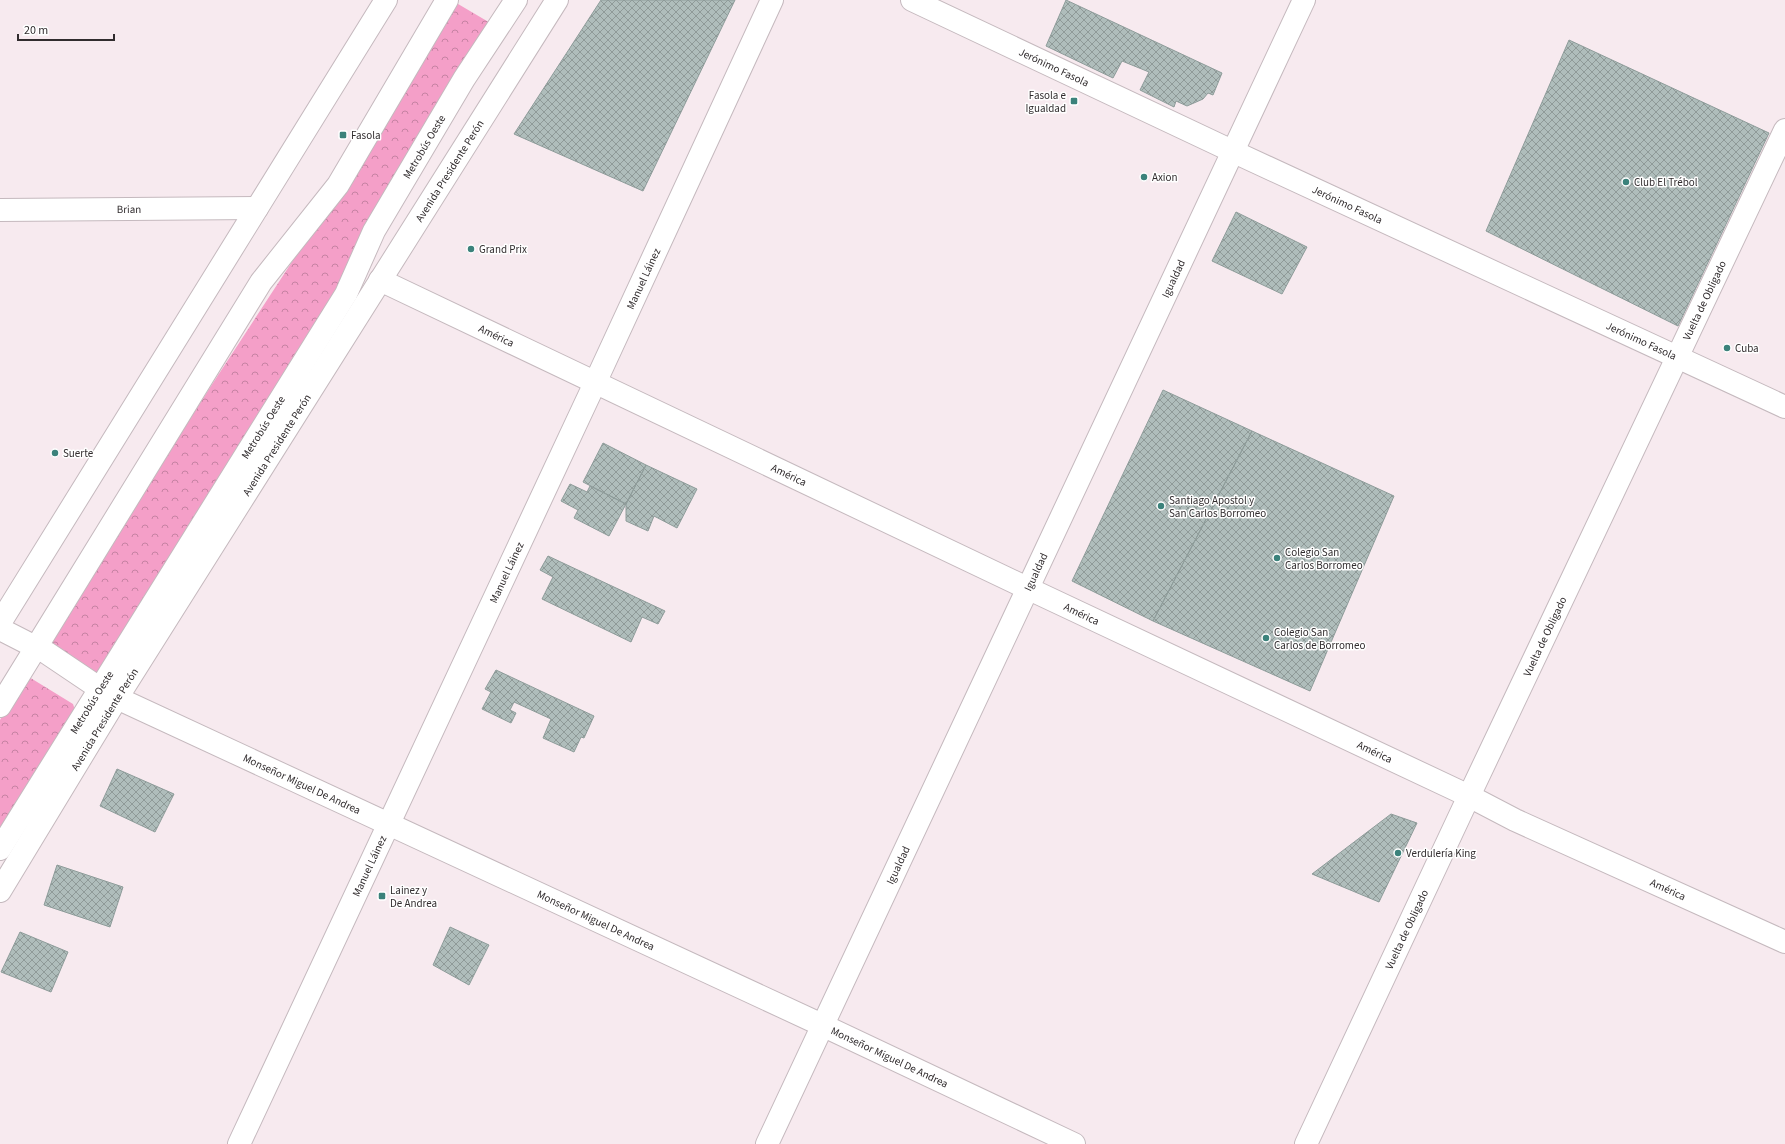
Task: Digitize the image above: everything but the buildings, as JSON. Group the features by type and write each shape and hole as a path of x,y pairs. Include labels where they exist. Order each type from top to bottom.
{"street":[{"path":"0,623 386,0"},
{"path":"0,706 261,282 338,185 447,0"},
{"name":"Metrobús Oeste","path":"0,849 108,693 346,294 374,231 464,79 516,0"},
{"name":"Avenida Presidente Perón","path":"0,891 108,693 380,280 557,0"},
{"name":"Manuel Láinez","path":"239,1144 595,384 772,0"},
{"name":"Jerónimo Fasola","path":"912,0 1232,151 1785,407"},
{"name":"Igualdad","path":"767,1144 1304,0"},
{"name":"Vuelta de Obligado","path":"1306,1144 1469,796 1785,130"},
{"name":"Brian","path":"0,210 257,208"},
{"name":"América","path":"380,280 595,384 1469,796 1515,820 1785,942"},
{"name":"Monseñor Miguel De Andrea","path":"0,629 35,649 47,654 108,693 822,1025 1074,1144"}],"green space":[{"path":"453,1 492,24 345,282 100,677 50,647 51,637 211,386 333,199"},
{"path":"29,677 73,704 76,713 0,840 0,720 14,696"}],"place":[{"name":"Fasola e Igualdad","path":"1074,101"},
{"name":"Fasola","path":"343,135"},
{"name":"Axion","path":"1144,177"},
{"name":"Club El Trébol","path":"1626,182"},
{"name":"Grand Prix","path":"471,249"},
{"name":"Cuba","path":"1727,348"},
{"name":"Suerte","path":"55,453"},
{"name":"Santiago Apostol y San Carlos Borromeo","path":"1161,506"},
{"name":"Colegio San Carlos Borromeo","path":"1277,558"},
{"name":"Colegio San Carlos de Borromeo","path":"1266,638"},
{"name":"Verdulería King","path":"1398,853"},
{"name":"Lainez y De Andrea","path":"382,896"}]}
